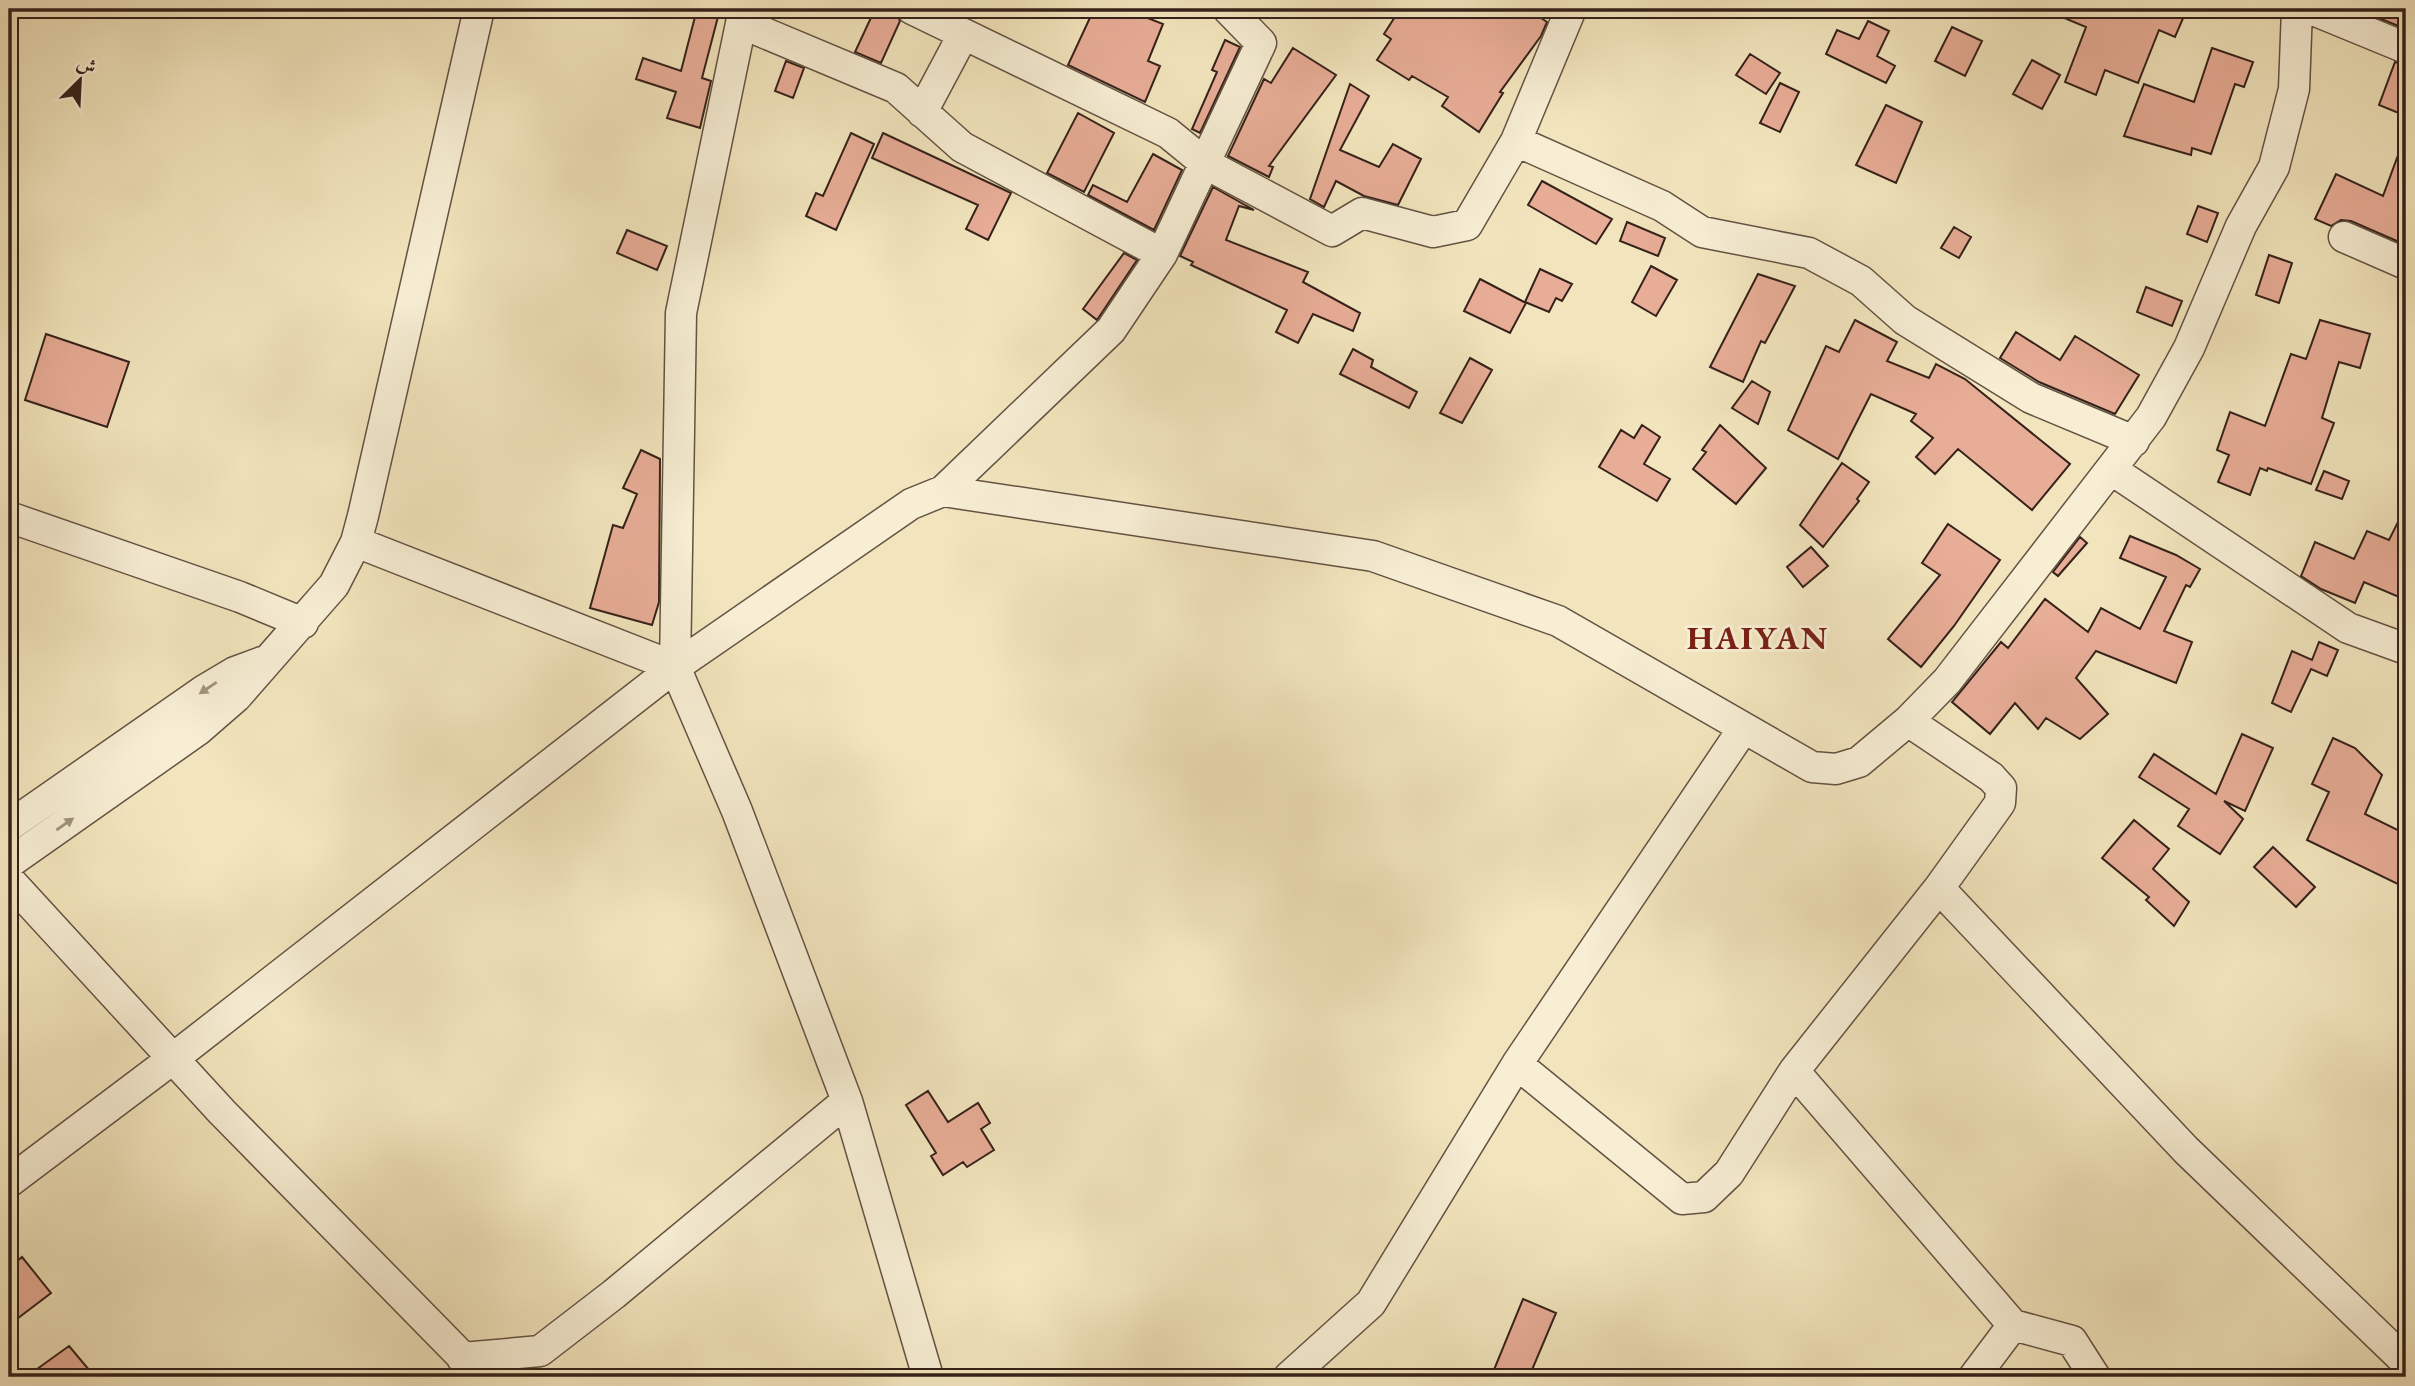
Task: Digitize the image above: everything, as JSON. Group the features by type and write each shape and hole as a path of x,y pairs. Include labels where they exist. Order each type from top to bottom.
{"street":[{"path":"9,863 198,730 236,697 334,585 356,542 479,9"},
{"path":"912,9 1168,133 1206,164 1332,230 1362,214 1433,232 1467,225 1516,141 1571,9"},
{"path":"9,1182 175,1057 675,667 911,504 943,491 1111,330 1162,254 1261,43 1228,9"},
{"path":"943,491 1373,556 1558,621 1812,767 1836,769 1859,762 1908,721 1947,681 2151,417 2189,348 2241,226 2274,167 2294,89 2297,9"},
{"path":"2311,9 2406,48"},
{"path":"928,1377 847,1101 737,811 675,667 681,313 742,16 896,88 962,147 1162,254"},
{"path":"922,112 963,35"},
{"path":"1516,141 1662,205 1702,232 1809,253 1861,281 1905,320 2031,398 2134,441"},
{"path":"2344,237 2406,264"},
{"path":"2112,470 2347,628 2403,644"},
{"path":"9,517 240,597 303,623"},
{"path":"356,542 675,667"},
{"path":"9,826 219,681 270,659"},
{"path":"1517,1064 1682,1199 1704,1197 1729,1173 1794,1071 1940,888 2000,803 2001,788 1991,777 1908,721"},
{"path":"1289,1377 1371,1303 1517,1064 1743,729"},
{"path":"9,880 175,1057 222,1112 472,1368 540,1352 847,1101"},
{"path":"1940,888 2186,1150 2406,1362"},
{"path":"1794,1071 2013,1325 2072,1341 2095,1377"},
{"path":"1975,1377 2013,1325"}],"building":[{"path":"697,9 720,9 702,78 711,81 700,128 667,118 676,92 636,79 643,58 681,71"},
{"path":"875,9 895,9 900,21 881,63 855,52"},
{"path":"1094,9 1125,9 1163,24 1148,61 1160,66 1145,102 1068,65"},
{"path":"1400,9 1528,9 1547,22 1541,36 1500,92 1503,93 1479,132 1442,106 1448,97 1412,76 1409,80 1377,60 1391,39 1384,34"},
{"path":"2043,9 2187,9 2175,37 2159,30 2138,83 2105,70 2096,95 2065,82 2086,27"},
{"path":"2356,9 2406,9 2406,29"},
{"path":"1868,21 1889,31 1877,56 1895,66 1886,83 1826,54 1837,30 1859,39"},
{"path":"1952,27 1982,41 1965,76 1935,61"},
{"path":"1225,40 1240,47 1200,133 1192,129 1217,72 1212,70"},
{"path":"1293,48 1336,75 1269,166 1273,167 1269,177 1228,156 1264,79 1271,83"},
{"path":"2212,48 2253,62 2244,87 2235,84 2211,154 2192,148 2191,155 2124,136 2144,84 2194,102"},
{"path":"1750,54 1780,73 1766,94 1736,75"},
{"path":"2032,60 2060,75 2042,109 2013,94"},
{"path":"786,61 804,68 793,98 775,91"},
{"path":"2395,62 2406,65 2406,116 2379,105"},
{"path":"1780,83 1799,92 1780,132 1760,123"},
{"path":"1350,84 1369,96 1340,150 1379,167 1393,144 1421,159 1398,205 1364,196 1336,181 1324,207 1310,199"},
{"path":"1886,105 1922,122 1896,183 1856,165"},
{"path":"1078,113 1114,133 1084,192 1047,173"},
{"path":"851,133 874,144 836,230 806,216 816,193 823,196"},
{"path":"883,133 1011,193 988,240 966,229 978,205 872,158"},
{"path":"2404,139 2406,245 2351,221 2341,220 2331,226 2315,219 2336,174 2383,196"},
{"path":"1153,154 1182,170 1154,230 1088,195 1093,185 1127,202"},
{"path":"1542,181 1612,219 1596,244 1528,205"},
{"path":"1213,187 1254,210 1239,206 1226,240 1308,272 1303,282 1360,313 1353,331 1313,314 1298,343 1276,332 1287,310 1191,265 1193,262 1180,256"},
{"path":"2198,206 2218,213 2207,242 2187,234"},
{"path":"1627,222 1665,238 1658,256 1620,241"},
{"path":"1954,227 1971,237 1959,258 1941,248"},
{"path":"627,230 667,246 657,270 617,253"},
{"path":"1124,253 1137,260 1097,320 1083,309"},
{"path":"2269,255 2292,263 2279,303 2256,295"},
{"path":"1651,266 1677,280 1656,316 1632,302"},
{"path":"1540,269 1572,284 1562,301 1556,298 1549,312 1525,302"},
{"path":"1758,274 1795,286 1765,343 1761,341 1743,382 1710,367"},
{"path":"1480,279 1526,303 1510,333 1464,311"},
{"path":"2146,287 2182,301 2172,326 2137,312"},
{"path":"1855,320 1897,342 1887,361 1929,378 1936,364 1965,379 2070,464 2032,510 1958,449 1935,474 1916,457 1933,438 1911,421 1916,414 1871,394 1838,459 1788,430 1826,346 1839,352"},
{"path":"2320,320 2370,334 2360,368 2339,362 2322,418 2334,423 2311,484 2268,468 2267,471 2260,468 2250,495 2218,482 2229,455 2217,450 2230,412 2265,426 2291,354 2306,359"},
{"path":"2016,332 2060,360 2075,336 2139,375 2115,414 2039,382 2000,358"},
{"path":"46,334 129,362 107,427 25,400"},
{"path":"1353,349 1373,360 1371,367 1417,392 1409,408 1340,374"},
{"path":"1470,358 1492,370 1462,423 1440,413"},
{"path":"1752,381 1770,392 1758,424 1732,408"},
{"path":"1642,425 1660,437 1644,464 1670,479 1657,501 1599,467 1621,430 1634,438"},
{"path":"1720,425 1766,468 1736,504 1693,469 1706,452 1702,450"},
{"path":"641,450 660,459 659,602 652,625 590,608 613,525 623,528 637,494 623,488"},
{"path":"1842,463 1869,482 1857,499 1859,501 1823,547 1800,525"},
{"path":"2324,471 2349,481 2342,499 2316,490"},
{"path":"2406,506 2406,600 2364,582 2355,603 2321,589 2301,576 2315,542 2354,559 2367,531 2389,540"},
{"path":"1948,524 2000,560 1954,626 1921,667 1888,639 1940,575 1922,563"},
{"path":"2130,536 2176,555 2200,569 2190,587 2186,585 2164,631 2192,642 2176,683 2096,651 2076,678 2108,714 2080,739 2046,718 2038,729 2015,703 1990,734 1952,702 2001,642 2008,648 2045,599 2088,632 2101,608 2140,629 2166,577 2120,558"},
{"path":"2080,537 2087,543 2058,576 2053,572"},
{"path":"1811,547 1828,566 1803,587 1787,567"},
{"path":"2319,642 2338,650 2327,676 2311,669 2291,712 2272,703 2292,651 2312,660"},
{"path":"2242,734 2273,748 2245,811 2224,801 2243,819 2220,854 2178,826 2189,809 2139,777 2154,754 2216,794"},
{"path":"2333,738 2355,748 2382,775 2365,814 2406,834 2406,888 2307,840 2329,792 2312,784"},
{"path":"2134,820 2169,849 2153,869 2189,902 2174,926 2146,900 2149,897 2102,858"},
{"path":"2273,847 2315,887 2296,907 2254,867"},
{"path":"928,1091 948,1122 978,1103 990,1123 981,1129 994,1150 967,1167 963,1162 943,1175 931,1156 936,1153 906,1105"},
{"path":"22,1257 51,1293 9,1325 9,1268"},
{"path":"1523,1299 1556,1313 1529,1377 1491,1377"},
{"path":"69,1346 95,1377 26,1377"}],"district":[{"name":"HAIYAN","path":"1758,637"}]}
